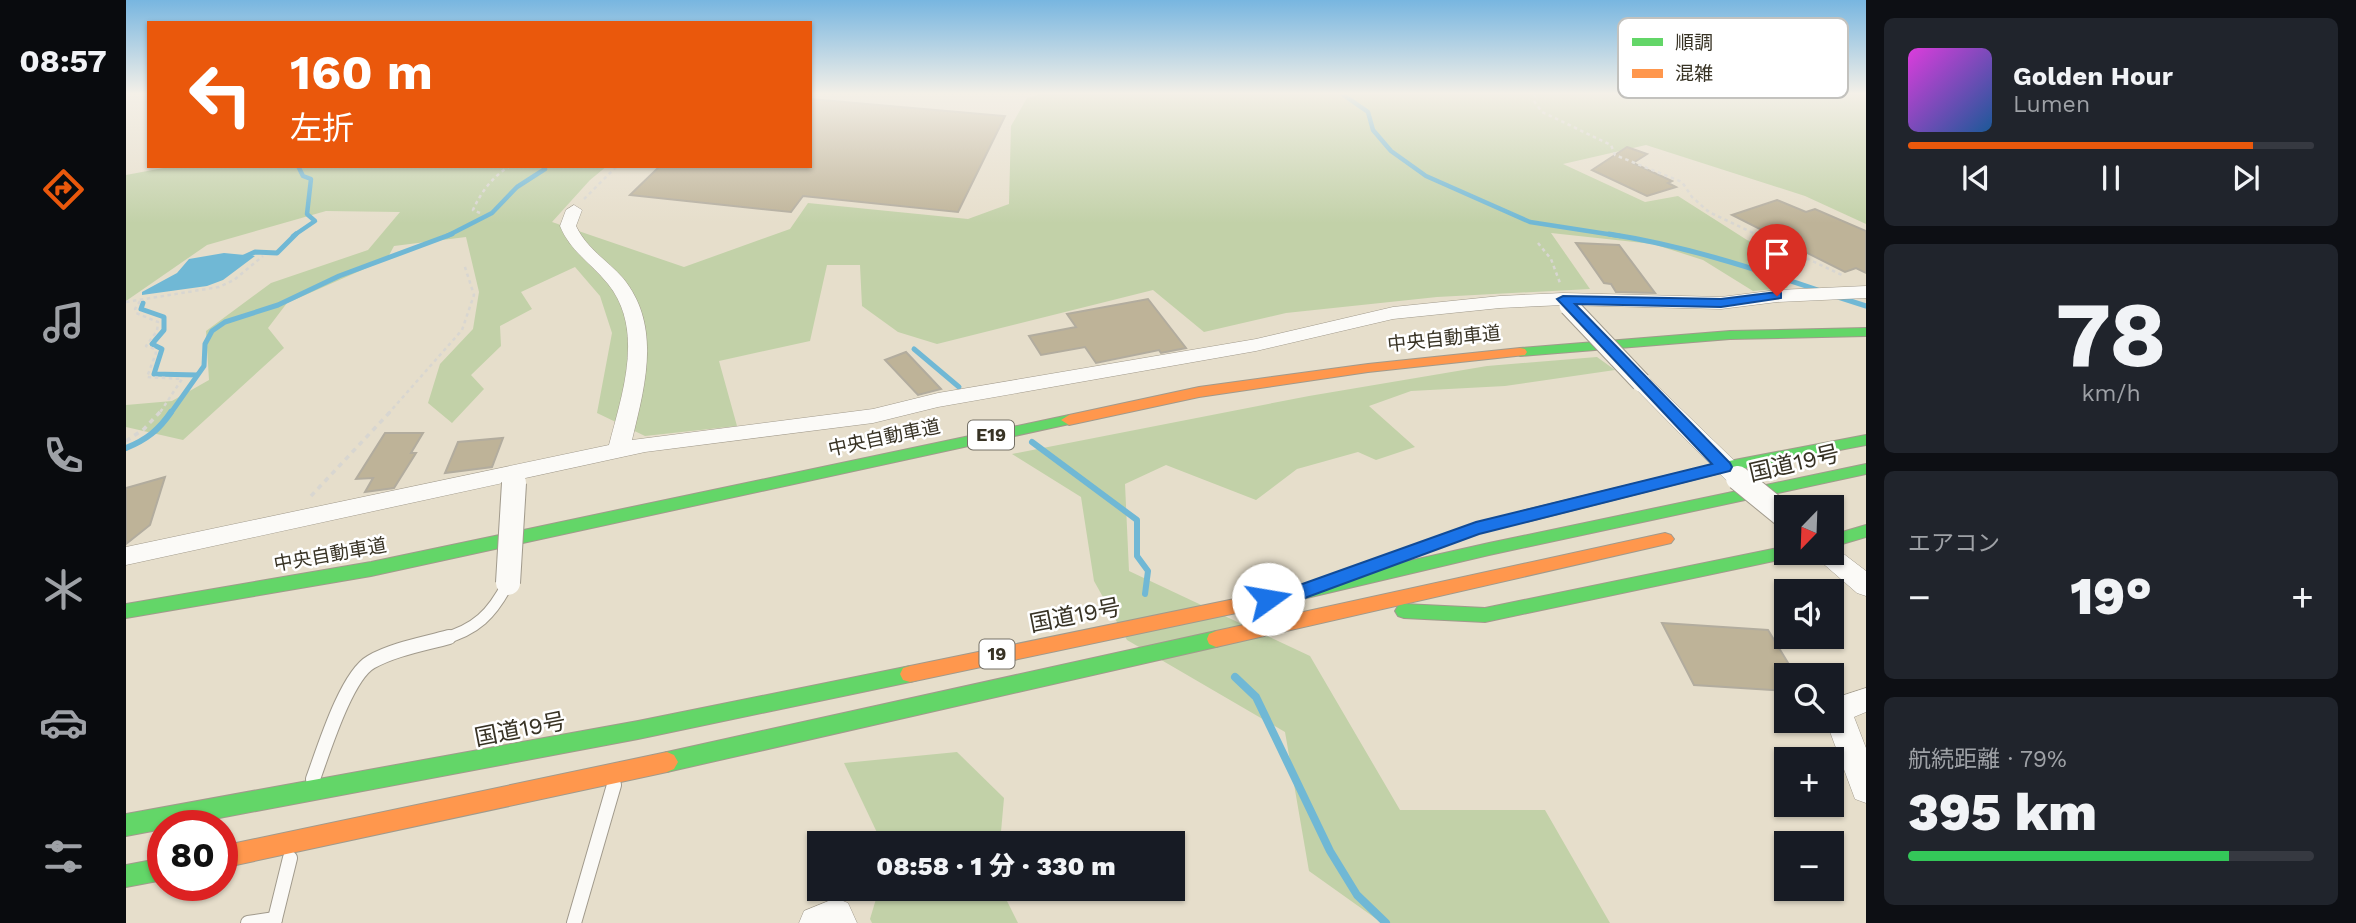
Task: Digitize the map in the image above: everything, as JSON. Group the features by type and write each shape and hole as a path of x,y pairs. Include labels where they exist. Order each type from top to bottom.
{"highway":[{"path":"1662,324 1781,317"},
{"path":"1565,331 1607,328"},
{"name":"中央自動車道","path":"126,611 371,569 1199,392 1368,368 1574,345 1730,335 1866,332"},
{"path":"1515,519 1731,473 1866,440"},
{"name":"国道19号","path":"126,825 306,799 1296,594 1489,548 1866,470"},
{"path":"496,521 535,513"},
{"path":"1760,518 1774,515"},
{"path":"1844,537 1866,531"},
{"name":"19","path":"238,852 295,836 617,774 1679,536"},
{"path":"1296,594 1411,551"},
{"path":"1357,609 1485,615 1774,555"},
{"path":"126,876 147,872"}],"street":[{"path":"574,210 568,226 574,242 616,283 636,318 638,370 619,450"},
{"path":"126,556 297,519 516,477 619,450 873,416 951,397 1256,345 1393,313 1500,302 1721,303 1855,287"},
{"path":"1566,303 1731,473 1774,508"},
{"path":"508,583 516,477"},
{"path":"1842,565 1866,586"},
{"path":"1866,700 1837,710 1866,789"},
{"path":"816,923 836,915 841,923"}],"lane":[{"path":"306,799 339,706 368,663 411,647 466,633 497,605 508,583"},
{"path":"574,923 617,774"},
{"path":"248,923 274,921 295,836"}],"path":[{"path":"1596,137 1611,145 1615,155 1682,182 1692,197 1709,212 1855,287"},
{"path":"480,213 473,210 476,203 506,168"},
{"path":"574,210 615,168"},
{"path":"1538,243 1551,259 1566,303"},
{"path":"126,302 219,286 234,280 263,256"},
{"path":"297,519 314,493 418,382 462,330 474,295 464,264"},
{"path":"126,441 158,418 181,379 147,377 156,354 155,349 146,346 157,331 158,321 136,313 135,309 140,301"}],"green space":[{"path":"1011,137 1866,137 1866,224 1805,196 1646,145 1563,164 1645,202 1678,196 1747,240 1798,262 1787,288 1753,291 1703,260 1653,244 1551,233 1590,289 1437,297 1286,313 1204,332 1153,290 937,344 898,332 862,306 860,265 827,265 810,341 719,361 737,426 645,436 597,413 612,333 600,296 575,267 521,292 532,309 500,326 501,346 471,375 484,389 452,423 428,403 440,364 473,329 479,292 466,237 394,246 387,259 287,303 268,328 284,348 183,440 126,427 126,405 172,401 209,380 206,331 271,283 368,250 400,212 326,211 207,245 126,301 126,175 163,168 605,168 552,222 684,267 790,229 808,203 968,219 1009,204"},
{"path":"1597,357 1615,370 1505,386 1411,391 1369,406 1415,447 1376,460 1358,452 1297,469 1256,500 1166,465 1125,484 1129,571 1310,656 1400,810 1545,810 1610,923 1382,923 1309,871 1285,732 1127,640 1094,581 1081,497 1012,454 1309,396 1487,366"},
{"path":"957,752 1004,798 1001,831 876,831 844,763"},
{"path":"875,901 1007,901 1018,923 872,923 870,919"}],"water":[{"path":"224,253 255,256 223,280 207,286 142,295 142,292 177,273 189,259"}],"building":[{"path":"812,137 995,137 958,212 803,196 791,212 630,195 658,168 812,168"},
{"path":"1627,147 1647,154 1633,163 1672,181 1668,183 1676,187 1647,196 1592,170"},
{"path":"1777,200 1806,212 1815,209 1866,231 1866,273 1856,268 1845,272 1732,215"},
{"path":"1576,243 1619,245 1655,293 1616,292 1611,284 1604,283"},
{"path":"1148,299 1186,348 1161,353 1159,350 1096,363 1085,347 1041,355 1029,336 1076,327 1067,314"},
{"path":"906,352 941,389 918,395 885,360"},
{"path":"385,433 423,433 411,453 416,453 394,488 365,492 373,478 356,479"},
{"path":"503,438 492,467 445,473 458,442"},
{"path":"165,477 150,525 126,544 126,488"},
{"path":"1662,623 1768,630 1774,640 1774,649 1780,649 1788,663 1774,663 1774,690 1694,685"}],"waterway":[{"path":"1379,137 1391,151 1426,176 1530,222 1619,236"},
{"path":"293,236 315,221 307,214 311,179 303,176 299,168"},
{"path":"448,235 492,213 517,187 545,169"},
{"path":"242,258 255,252 277,253 296,234"},
{"path":"448,235 452,234"},
{"path":"1609,234 1619,236"},
{"path":"170,414 204,366 205,344 212,331 225,322 278,305 339,276 448,235"},
{"path":"1619,236 1689,250 1818,290"},
{"path":"1838,297 1866,306"},
{"path":"143,303 141,309 164,317 164,330 152,344 162,349 154,374 197,375"},
{"path":"914,349 959,387"},
{"path":"126,448 152,434 171,412"},
{"path":"1032,442 1137,520 1137,556 1148,571 1145,594"},
{"path":"1235,677 1256,697 1330,851 1357,895 1386,923"}],"traffic: fast":[{"path":"1520,352 1730,335 1866,332"},
{"path":"126,611 371,569 1069,420"},
{"path":"1526,516 1724,467 1866,440"},
{"path":"1298,593 1489,549 1866,469"},
{"path":"1844,537 1866,531"},
{"path":"1404,611 1485,615 1774,555"},
{"path":"667,762 1216,639"},
{"path":"126,825 638,730 910,674"},
{"path":"126,876 147,872"}],"traffic: slow":[{"path":"1069,420 1199,392 1368,368 1520,352"},
{"path":"1216,639 1665,539"},
{"path":"910,674 1298,593"},
{"path":"238,854 667,762"}],"route":[{"path":"1268,599 1296,594 1476,528 1724,467 1563,299 1721,303 1777,296"}]}
